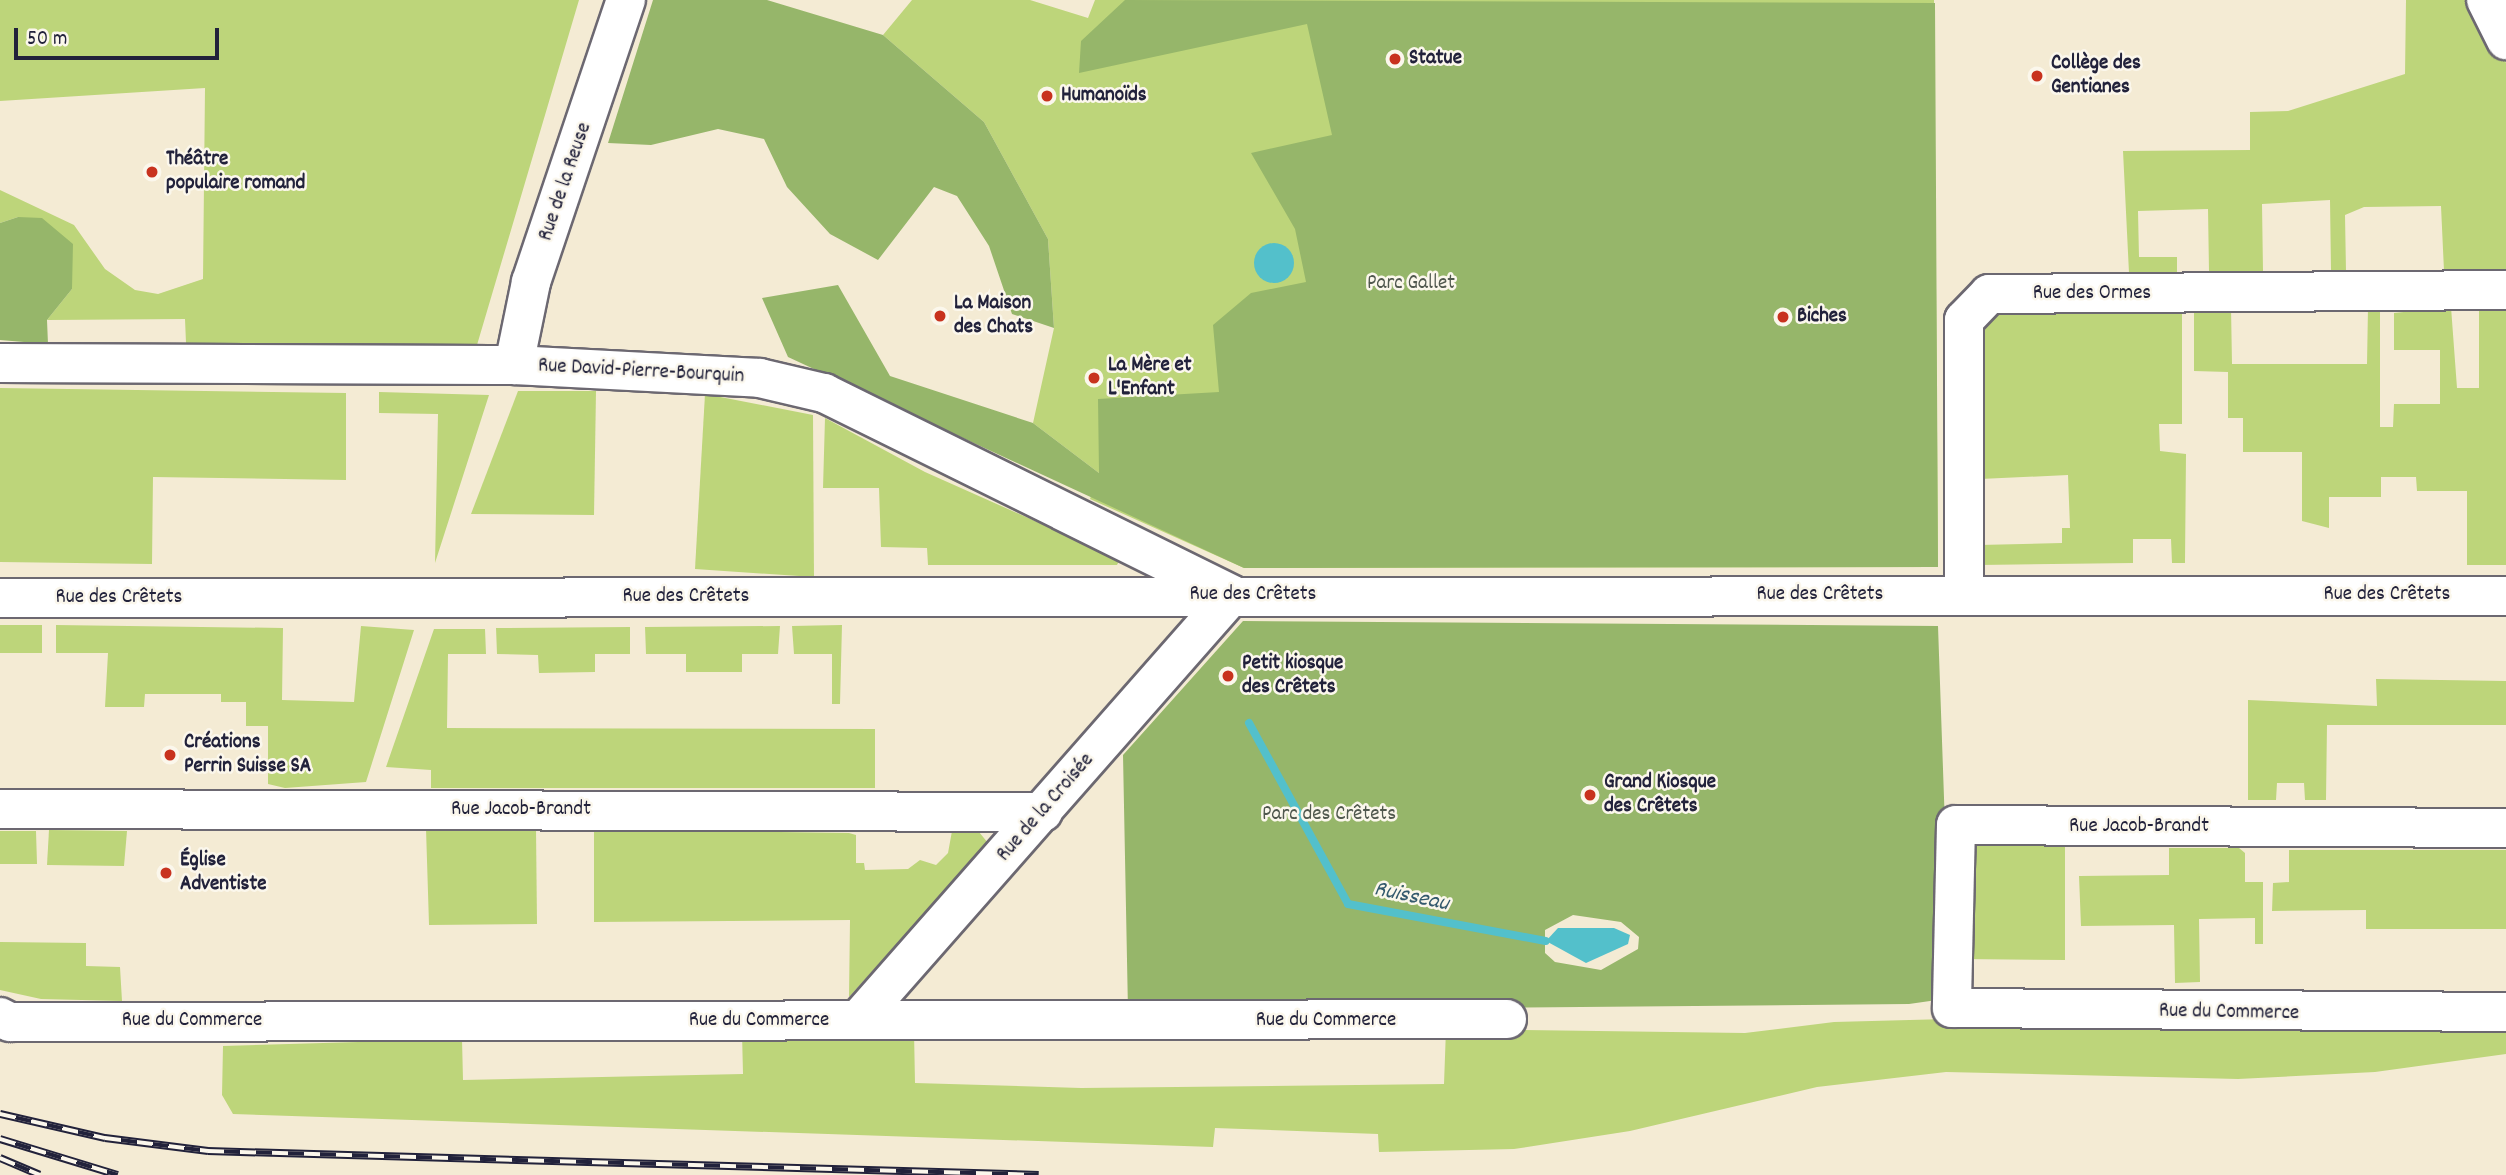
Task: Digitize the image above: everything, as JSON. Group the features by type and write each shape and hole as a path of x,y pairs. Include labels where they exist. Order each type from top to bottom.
{"street":[{"name":"Rue de la Reuse","path":"514,365 531,282 626,0"},
{"path":"2486,0 2506,40"},
{"name":"Rue des Ormes","path":"1964,594 1964,320 1989,294 2506,290"},
{"name":"Rue David-Pierre-Bourquin","path":"0,363 514,365 760,378 824,393 1232,595"},
{"name":"Rue des Crêtets","path":"0,598 1964,594 2506,596"},
{"name":"Rue de la Croisée","path":"858,1020 1232,595"},
{"name":"Rue Jacob-Brandt","path":"0,809 1043,812"},
{"name":"Rue Jacob-Brandt","path":"1952,1008 1956,825 2506,828"},
{"name":"Rue du Commerce","path":"1952,1008 2506,1012"},
{"name":"Rue du Commerce","path":"3,1029 858,1020 1507,1020"}],"green space":[{"path":"0,0 579,0 477,345 186,343 185,319 47,320 72,289 18,217 0,223 0,190 74,225 105,269 135,290 158,294 203,279 205,88 0,101"},
{"path":"653,0 767,0 883,35 984,122 1048,239 1054,328 1012,314 989,246 957,196 934,187 878,260 830,234 787,187 764,139 718,129 651,145 608,143"},
{"name":"Parc Gallet","path":"912,0 1030,0 1088,18 1095,0 1934,0 1938,567 1244,568 1090,499 1099,473 1033,423 1054,328 1048,239 984,122 883,35"},
{"name":"Parc Gallet","path":"1125,0 1935,3 1938,567 1244,568 788,357 762,298 838,285 890,376 1033,423 1099,473 1098,399 1219,392 1213,325 1251,293 1306,282 1295,229 1251,153 1332,135 1307,24 1079,73 1081,41"},
{"path":"2406,0 2475,0 2506,63 2506,271 2444,271 2441,206 2364,207 2345,215 2346,271 2331,270 2330,200 2262,204 2263,271 2209,271 2208,209 2138,211 2139,257 2177,257 2177,272 2129,273 2123,151 2250,150 2250,112 2288,111 2405,74"},
{"path":"18,217 42,218 73,244 72,289 47,320 48,344 0,340 0,223"},
{"path":"2194,306 2231,307 2232,364 2367,364 2368,307 2380,307 2380,427 2393,427 2394,404 2440,404 2440,350 2394,350 2394,313 2451,307 2457,388 2479,388 2479,308 2506,307 2506,565 2467,565 2467,491 2417,491 2416,477 2381,477 2381,497 2329,497 2329,528 2302,521 2302,452 2243,452 2243,418 2228,418 2228,372 2194,371"},
{"path":"2182,307 2182,424 2159,424 2160,451 2186,454 2185,563 2172,563 2171,539 2133,539 2133,563 1979,565 1979,545 2062,543 2062,528 2070,528 2068,475 1980,479 1982,311"},
{"path":"0,388 346,393 346,480 153,477 152,564 0,562"},
{"path":"518,391 596,391 594,515 471,514"},
{"path":"379,392 489,395 435,563 438,414 379,413"},
{"path":"705,394 813,415 814,577 695,569"},
{"path":"825,418 925,472 1120,559 1117,565 928,565 927,548 881,547 879,488 823,488"},
{"name":"Parc des Crêtets","path":"1243,621 1938,626 1951,998 1909,1004 1128,1011 1123,755","holes":["1573,915 1621,922 1639,937 1638,949 1601,970 1555,962 1545,953 1545,930"]},
{"path":"0,625 42,625 42,653 0,653"},
{"path":"56,625 283,628 282,700 354,702 361,626 414,630 366,782 285,788 268,784 268,726 246,726 246,702 221,702 221,694 145,694 144,707 105,707 108,653 56,653"},
{"path":"842,625 840,704 832,704 832,654 794,654 792,626"},
{"path":"780,626 778,654 742,654 742,672 686,672 686,654 646,654 645,627"},
{"path":"630,627 630,654 595,654 595,672 539,673 538,655 497,654 496,628"},
{"path":"434,629 485,629 486,654 448,654 447,728 875,729 875,788 431,788 431,770 386,767"},
{"path":"2376,679 2506,681 2506,725 2327,725 2326,800 2305,800 2304,783 2277,783 2276,800 2248,800 2248,700 2377,706"},
{"path":"426,829 536,829 537,924 429,925"},
{"path":"594,829 849,833 856,835 856,863 864,863 865,870 908,869 920,860 936,865 948,853 952,831 979,832 988,843 849,997 850,920 594,922"},
{"path":"49,830 127,831 124,866 47,865"},
{"path":"0,831 36,831 37,864 0,864"},
{"path":"1961,832 2065,833 2065,960 1961,959"},
{"path":"2169,848 2239,848 2245,853 2245,882 2263,882 2263,944 2255,944 2255,918 2199,919 2200,982 2175,983 2174,925 2081,926 2079,876 2169,875"},
{"path":"2289,850 2506,850 2506,929 2366,929 2366,910 2272,911 2273,883 2289,882"},
{"path":"0,942 86,943 86,966 120,967 122,1001 41,999 0,990"},
{"path":"1985,1018 2506,1020 2506,1054 2375,1072 2238,1079 1946,1072 1817,1087 1630,1131 1514,1149 1379,1152 1378,1134 1215,1128 1213,1147 233,1114 222,1095 223,1046 462,1039 463,1080 743,1074 742,1033 914,1031 915,1083 1081,1088 1444,1084 1446,1029 1745,1033 1834,1022"}],"water":[{"path":"1274,243 1288,249 1294,263 1288,277 1274,283 1260,277 1254,263 1260,249"},
{"path":"1558,928 1614,928 1630,935 1628,944 1586,963 1546,941"}],"waterway":[{"name":"Ruisseau","path":"1249,723 1348,904 1546,941"}],"railway":[{"path":"0,1114 105,1138 208,1151 1039,1175"},
{"path":"0,1139 118,1175"},
{"path":"0,1158 40,1175"}],"place":[{"name":"Statue","path":"1395,59"},
{"name":"Collège des Gentianes","path":"2037,76"},
{"name":"Humanoïds","path":"1047,96"},
{"name":"Théâtre populaire romand","path":"152,172"},
{"name":"La Maison des Chats","path":"940,316"},
{"name":"Biches","path":"1783,317"},
{"name":"La Mère et L'Enfant","path":"1094,378"},
{"name":"Petit kiosque des Crêtets","path":"1228,676"},
{"name":"Créations Perrin Suisse SA","path":"170,755"},
{"name":"Grand Kiosque des Crêtets","path":"1590,795"},
{"name":"Église Adventiste","path":"166,873"}]}
